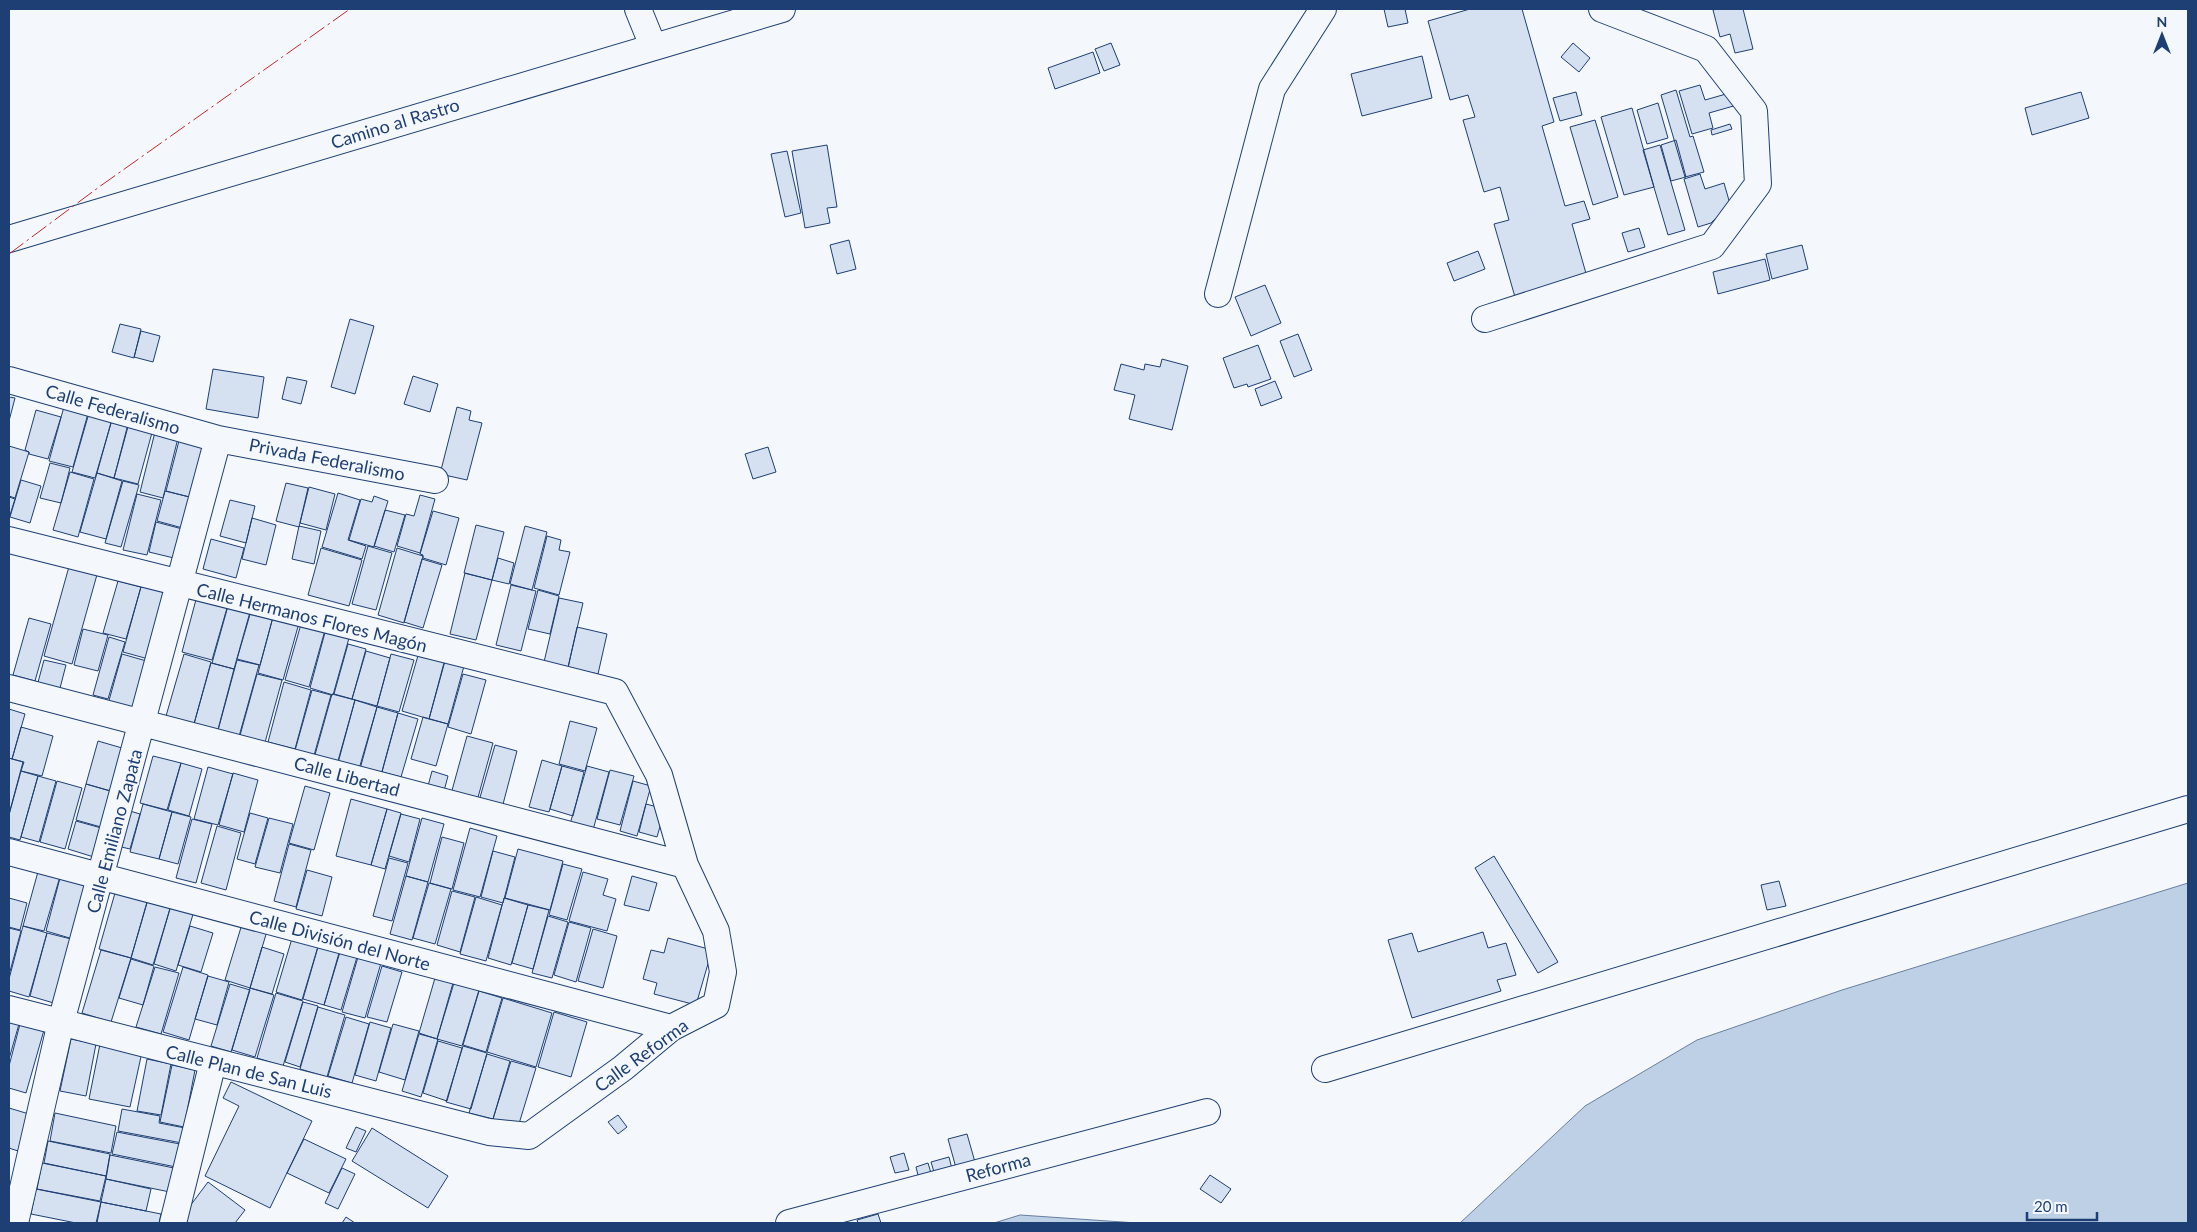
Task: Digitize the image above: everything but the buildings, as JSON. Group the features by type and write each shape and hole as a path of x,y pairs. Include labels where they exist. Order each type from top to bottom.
{"street":[{"path":"638,9 653,46"},
{"name":"Camino al Rastro","path":"9,239 782,9"},
{"path":"1218,294 1272,89 1323,9"},
{"path":"1485,319 1712,246 1758,184 1754,111 1706,49 1602,9"},
{"name":"Calle Federalismo","path":"9,380 218,439"},
{"name":"Privada Federalismo","path":"218,439 435,480"},
{"name":"Calle Emiliano Zapata","path":"14,1223 18,1172 101,877 218,439"},
{"name":"Calle Hermanos Flores Magón","path":"9,540 615,692 659,775 685,865"},
{"name":"Calle Libertad","path":"9,688 685,865"},
{"path":"1326,1068 2188,809"},
{"name":"Calle División del Norte","path":"9,852 671,1028"},
{"name":"Calle Reforma","path":"489,1132 529,1136 623,1068 671,1028 716,1005 722,972 716,931 685,865"},
{"name":"Calle Plan de San Luis","path":"9,1009 489,1132"},
{"path":"173,1223 214,1062"},
{"name":"Reforma","path":"789,1223 1207,1112"}],"water":[{"path":"2188,883 2188,1223 1460,1223 1585,1106 1697,1040 1842,990"},
{"path":"1020,1215 1137,1223 994,1223"}],"power":[{"path":"9,254 99,187 350,9"}]}
